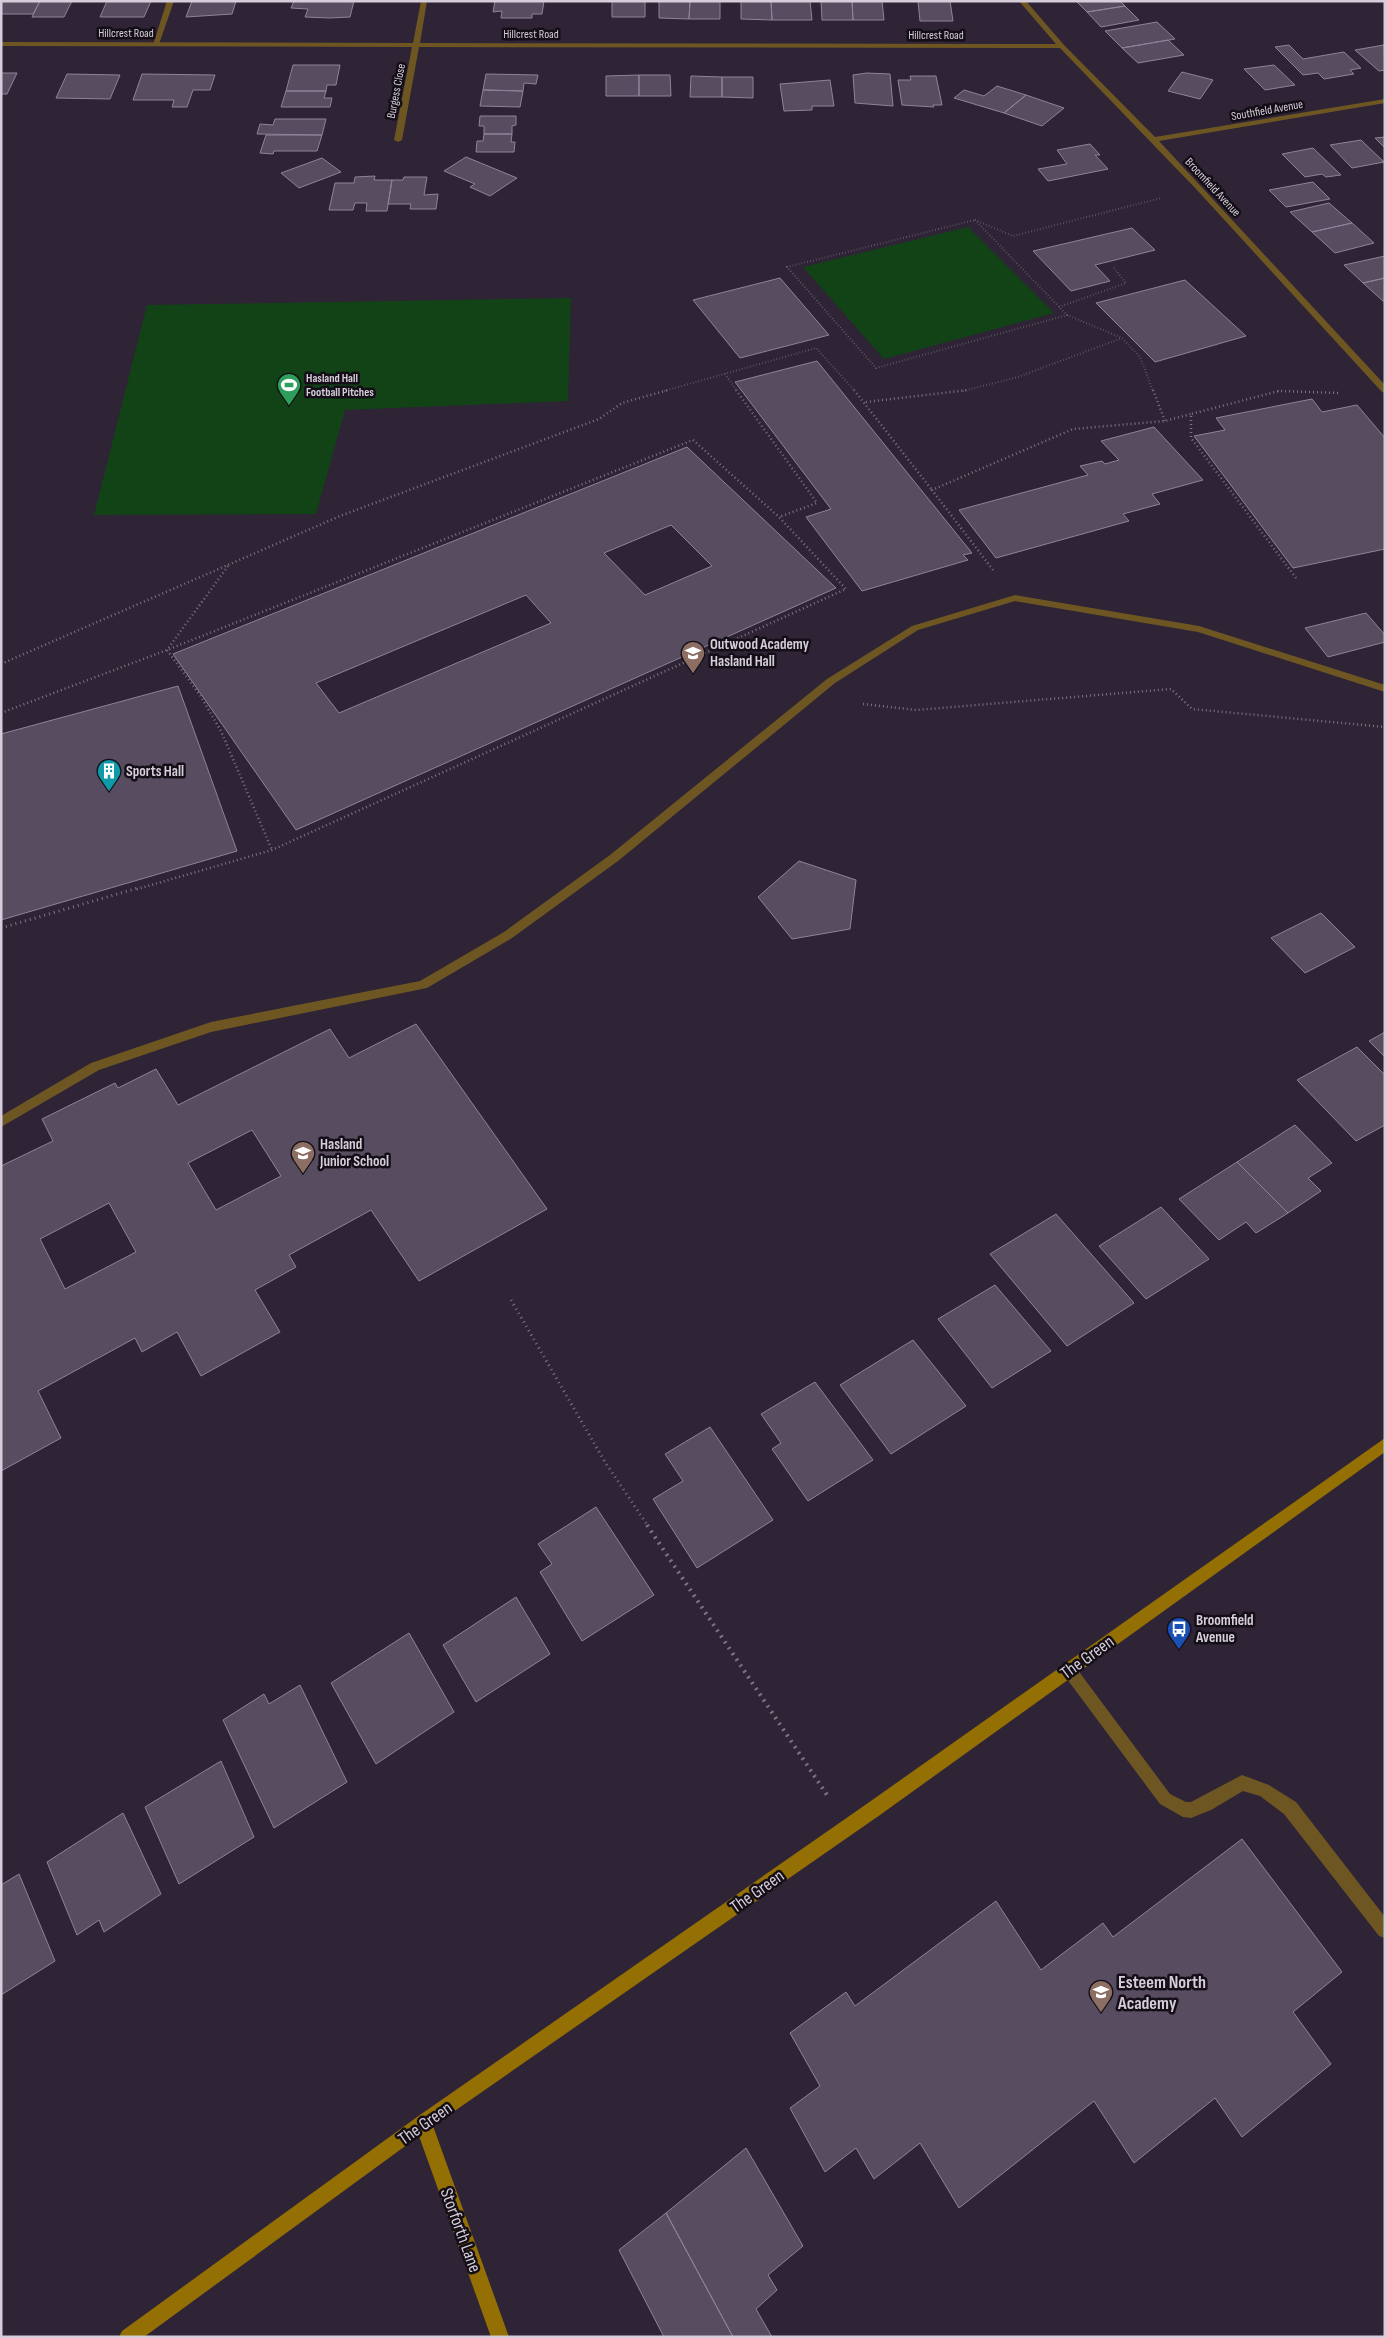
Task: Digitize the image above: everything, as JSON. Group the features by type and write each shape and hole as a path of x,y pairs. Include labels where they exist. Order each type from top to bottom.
{"main road":[{"name":"The Green","path":"128,2337 423,2123 848,1827 1385,1444"},
{"name":"Storforth Lane","path":"423,2123 500,2337"}],"street":[{"path":"154,44 171,1"},
{"name":"Burgess Close","path":"398,140 424,1"},
{"name":"Broomfield Avenue","path":"1022,1 1062,46 1200,188 1385,390"},
{"name":"Hillcrest Road","path":"1,44 1062,46"},
{"name":"Southfield Avenue","path":"1153,140 1385,101"},
{"path":"1,1122 94,1066 211,1027 423,985 508,935 614,858 831,681 914,628 1015,598 1199,629 1385,689"},
{"path":"1068,1670 1165,1799 1187,1810 1202,1807 1224,1792 1242,1784 1264,1790 1290,1808 1385,1930"}],"path":[{"path":"1067,315 876,368 787,267 975,220 1013,236 1200,188"},
{"path":"975,220 1067,315 1122,338 1140,357 1165,420"},
{"path":"1059,307 1126,283 1113,267"},
{"path":"865,402 960,392 1018,376 1122,338"},
{"path":"1,664 340,516 599,419 622,402 816,348 865,402 1015,598"},
{"path":"725,374 817,503 779,517"},
{"path":"932,490 1073,428 1165,420 1279,391 1320,394 1348,393"},
{"path":"1191,414 1191,438 1296,578"},
{"path":"1,713 167,650 693,440 779,517 846,588 272,850 1,928"},
{"path":"167,650 229,564"},
{"path":"167,650 200,695 222,731 272,850"},
{"path":"860,704 916,710 1171,689 1192,709 1385,727"},
{"path":"511,1300 605,1462 848,1827"}],"green space":[{"path":"968,227 1054,313 884,359 803,267"},
{"name":"Hasland Hall Football Pitches","path":"571,298 568,401 345,410 316,514 94,515 147,305"}],"building":[{"path":"1,1 40,1 33,14 1,14"},
{"path":"40,1 72,1 64,17 32,17"},
{"path":"107,1 151,1 144,17 100,17"},
{"path":"192,1 236,1 232,14 186,17"},
{"path":"294,1 354,1 350,17 329,18 305,17 308,9 291,8"},
{"path":"495,1 544,1 542,14 532,14 532,18 501,18 502,11 493,12"},
{"path":"612,1 645,1 645,17 612,17"},
{"path":"659,1 690,1 689,19 659,18"},
{"path":"690,1 720,1 720,19 689,19"},
{"path":"741,1 771,1 772,20 741,19"},
{"path":"771,1 810,1 812,20 772,20"},
{"path":"821,1 852,1 853,20 822,20"},
{"path":"852,1 882,1 884,20 853,20"},
{"path":"918,1 950,1 953,21 920,21"},
{"path":"1076,1 1120,1 1125,6 1087,12"},
{"path":"1125,6 1139,20 1101,27 1087,12"},
{"path":"1157,22 1175,39 1122,48 1105,31"},
{"path":"1168,40 1184,55 1138,63 1122,48"},
{"path":"1289,45 1303,59 1344,52 1361,68 1350,70 1354,74 1324,79 1318,73 1303,75 1275,47"},
{"path":"1384,45 1385,70 1379,71 1355,50"},
{"path":"293,65 340,65 336,85 327,85 326,91 286,91"},
{"path":"1274,65 1295,85 1265,90 1244,69"},
{"path":"1182,72 1213,80 1200,99 1168,91"},
{"path":"1,73 17,73 7,94 1,94"},
{"path":"867,73 890,74 893,106 855,103 853,75"},
{"path":"67,74 120,75 110,99 56,98"},
{"path":"142,74 215,75 210,90 193,90 187,107 172,107 174,100 133,100"},
{"path":"486,74 538,75 536,84 524,83 523,91 483,90"},
{"path":"639,75 670,75 671,96 639,96"},
{"path":"639,75 639,96 606,96 606,76"},
{"path":"691,76 722,77 722,97 690,97"},
{"path":"910,76 936,76 942,105 933,105 934,107 902,105 898,80 911,80"},
{"path":"722,77 753,77 753,98 722,97"},
{"path":"830,80 834,106 812,106 812,110 784,111 780,84"},
{"path":"997,86 1026,95 1004,113 954,98 964,90 984,96"},
{"path":"483,90 523,91 520,107 480,106"},
{"path":"286,91 326,91 324,98 332,98 330,107 281,107"},
{"path":"1026,95 1064,108 1042,126 1004,113"},
{"path":"480,116 516,116 516,125 512,126 512,134 484,134 484,126 479,126"},
{"path":"275,119 326,119 322,135 257,134 260,124 273,125"},
{"path":"484,134 512,134 511,142 515,142 514,152 476,152 477,141 483,141"},
{"path":"266,135 322,135 317,151 274,151 273,154 260,153"},
{"path":"1385,137 1385,148 1375,138"},
{"path":"1361,140 1384,162 1352,168 1330,145"},
{"path":"1090,144 1100,155 1095,155 1108,169 1048,181 1038,169 1067,164 1057,150"},
{"path":"1313,148 1341,175 1326,177 1322,174 1305,177 1282,154"},
{"path":"466,157 517,178 490,196 470,187 475,184 444,171"},
{"path":"322,158 341,172 299,188 281,173"},
{"path":"375,176 374,180 392,180 387,211 366,211 367,203 355,203 353,210 329,210 335,183 354,183 355,177"},
{"path":"404,177 427,177 424,195 438,194 436,209 410,209 411,204 388,204 392,180 403,180"},
{"path":"1313,182 1330,199 1286,207 1269,190"},
{"path":"1329,203 1352,223 1312,232 1290,212"},
{"path":"1352,223 1374,243 1335,253 1312,232"},
{"path":"1132,228 1155,250 1095,265 1110,281 1071,291 1033,251"},
{"path":"1385,256 1385,278 1363,283 1344,265"},
{"path":"780,278 829,335 740,358 693,300"},
{"path":"1385,278 1385,301 1383,301 1363,283"},
{"path":"1185,280 1246,336 1155,362 1096,303"},
{"path":"817,361 972,553 963,555 968,560 862,591 806,517 831,509 735,382"},
{"path":"1312,399 1322,412 1357,405 1385,438 1385,549 1293,568 1194,436 1225,430 1216,418"},
{"path":"1154,427 1203,480 1152,494 1160,504 1123,514 1129,521 996,558 959,510 1088,475 1080,466 1102,461 1105,464 1119,460 1101,441"},
{"path":"687,447 836,588 296,830 173,654","holes":["671,525 712,566 645,595 604,553","526,595 551,623 339,713 316,683"]},
{"path":"1366,613 1385,635 1385,642 1328,657 1305,628"},
{"name":"Sports Hall","path":"178,686 237,851 1,920 1,734"},
{"path":"799,861 856,880 850,929 792,939 758,897"},
{"path":"1321,913 1355,947 1305,973 1271,938"},
{"path":"416,1024 547,1209 419,1281 371,1210 289,1255 296,1267 255,1290 280,1332 201,1376 177,1332 142,1352 135,1338 38,1391 61,1438 1,1471 1,1166 53,1141 42,1119 115,1083 118,1088 156,1069 178,1105 330,1029 349,1058","holes":["252,1130 281,1176 216,1210 188,1163","109,1203 136,1252 65,1289 40,1239"]},
{"path":"1385,1032 1385,1057 1369,1041"},
{"path":"1357,1047 1385,1075 1385,1125 1356,1141 1297,1080"},
{"path":"1295,1125 1332,1163 1308,1178 1321,1191 1288,1213 1237,1162"},
{"path":"1237,1162 1288,1213 1256,1233 1246,1222 1219,1240 1179,1199"},
{"path":"1161,1207 1209,1259 1146,1299 1099,1246"},
{"path":"1056,1214 1134,1303 1067,1346 990,1254"},
{"path":"995,1285 1051,1351 992,1388 938,1319"},
{"path":"913,1340 966,1406 891,1454 840,1385"},
{"path":"815,1382 873,1460 808,1501 772,1449 781,1443 761,1414"},
{"path":"710,1427 773,1520 697,1568 653,1499 683,1481 665,1454"},
{"path":"596,1507 654,1595 582,1641 540,1572 552,1564 538,1544"},
{"path":"516,1597 550,1654 476,1702 443,1645"},
{"path":"409,1633 454,1712 376,1764 331,1683"},
{"path":"300,1685 347,1782 274,1828 223,1720 264,1694 269,1704"},
{"path":"221,1761 254,1837 179,1884 145,1807"},
{"path":"123,1813 161,1894 104,1932 99,1920 77,1935 47,1862"},
{"path":"1242,1839 1342,1972 1293,2012 1331,2064 1242,2137 1215,2098 1134,2163 1094,2101 959,2208 920,2143 874,2179 856,2148 825,2172 790,2108 820,2086 790,2033 846,1992 855,2006 996,1901 1041,1970 1103,1923 1113,1937"},
{"path":"19,1874 55,1961 1,1995 1,1885"},
{"path":"746,2148 803,2246 768,2275 777,2290 756,2309 772,2337 733,2337 666,2213"},
{"path":"666,2213 733,2337 664,2337 619,2250"}],"place":[{"name":"Hasland Hall Football Pitches","path":"289,406"},
{"name":"Outwood Academy Hasland Hall","path":"693,674"},
{"name":"Sports Hall","path":"109,792"},
{"name":"Hasland Junior School","path":"303,1174"},
{"name":"Broomfield Avenue","path":"1179,1650"},
{"name":"Esteem North Academy","path":"1101,2013"}]}
